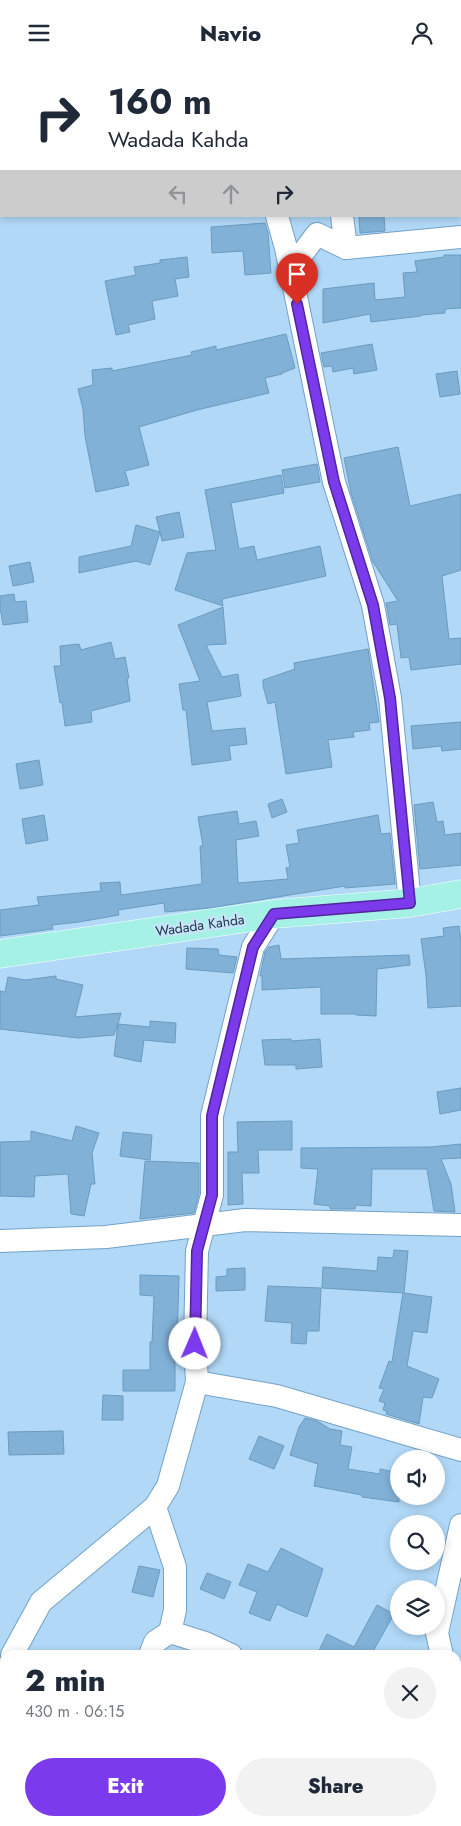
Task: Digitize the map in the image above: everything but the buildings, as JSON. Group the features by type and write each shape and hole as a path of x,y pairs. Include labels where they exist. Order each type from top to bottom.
{"main road":[{"name":"Wadada Kahda","path":"0,954 274,914 410,903 461,895"}],"street":[{"path":"277,217 286,248 334,482 373,605 390,698 410,903"},
{"path":"342,217 346,248"},
{"path":"290,270 316,234 346,248 461,237"},
{"path":"15,1650 41,1602 155,1507 168,1486 197,1381 195,1344 197,1251 212,1195 212,1116 253,947 274,914"},
{"path":"0,1241 106,1237 245,1221 461,1225"},
{"path":"197,1381 278,1396 461,1450"},
{"path":"152,1650 156,1641 170,1632 175,1610 175,1567 155,1507"},
{"path":"441,1650 437,1633 461,1525"},
{"path":"170,1632 220,1650"}],"route":[{"path":"195,1344 197,1251 212,1195 212,1116 253,947 274,914 410,903 390,698 373,605 334,482 297,304"}]}
